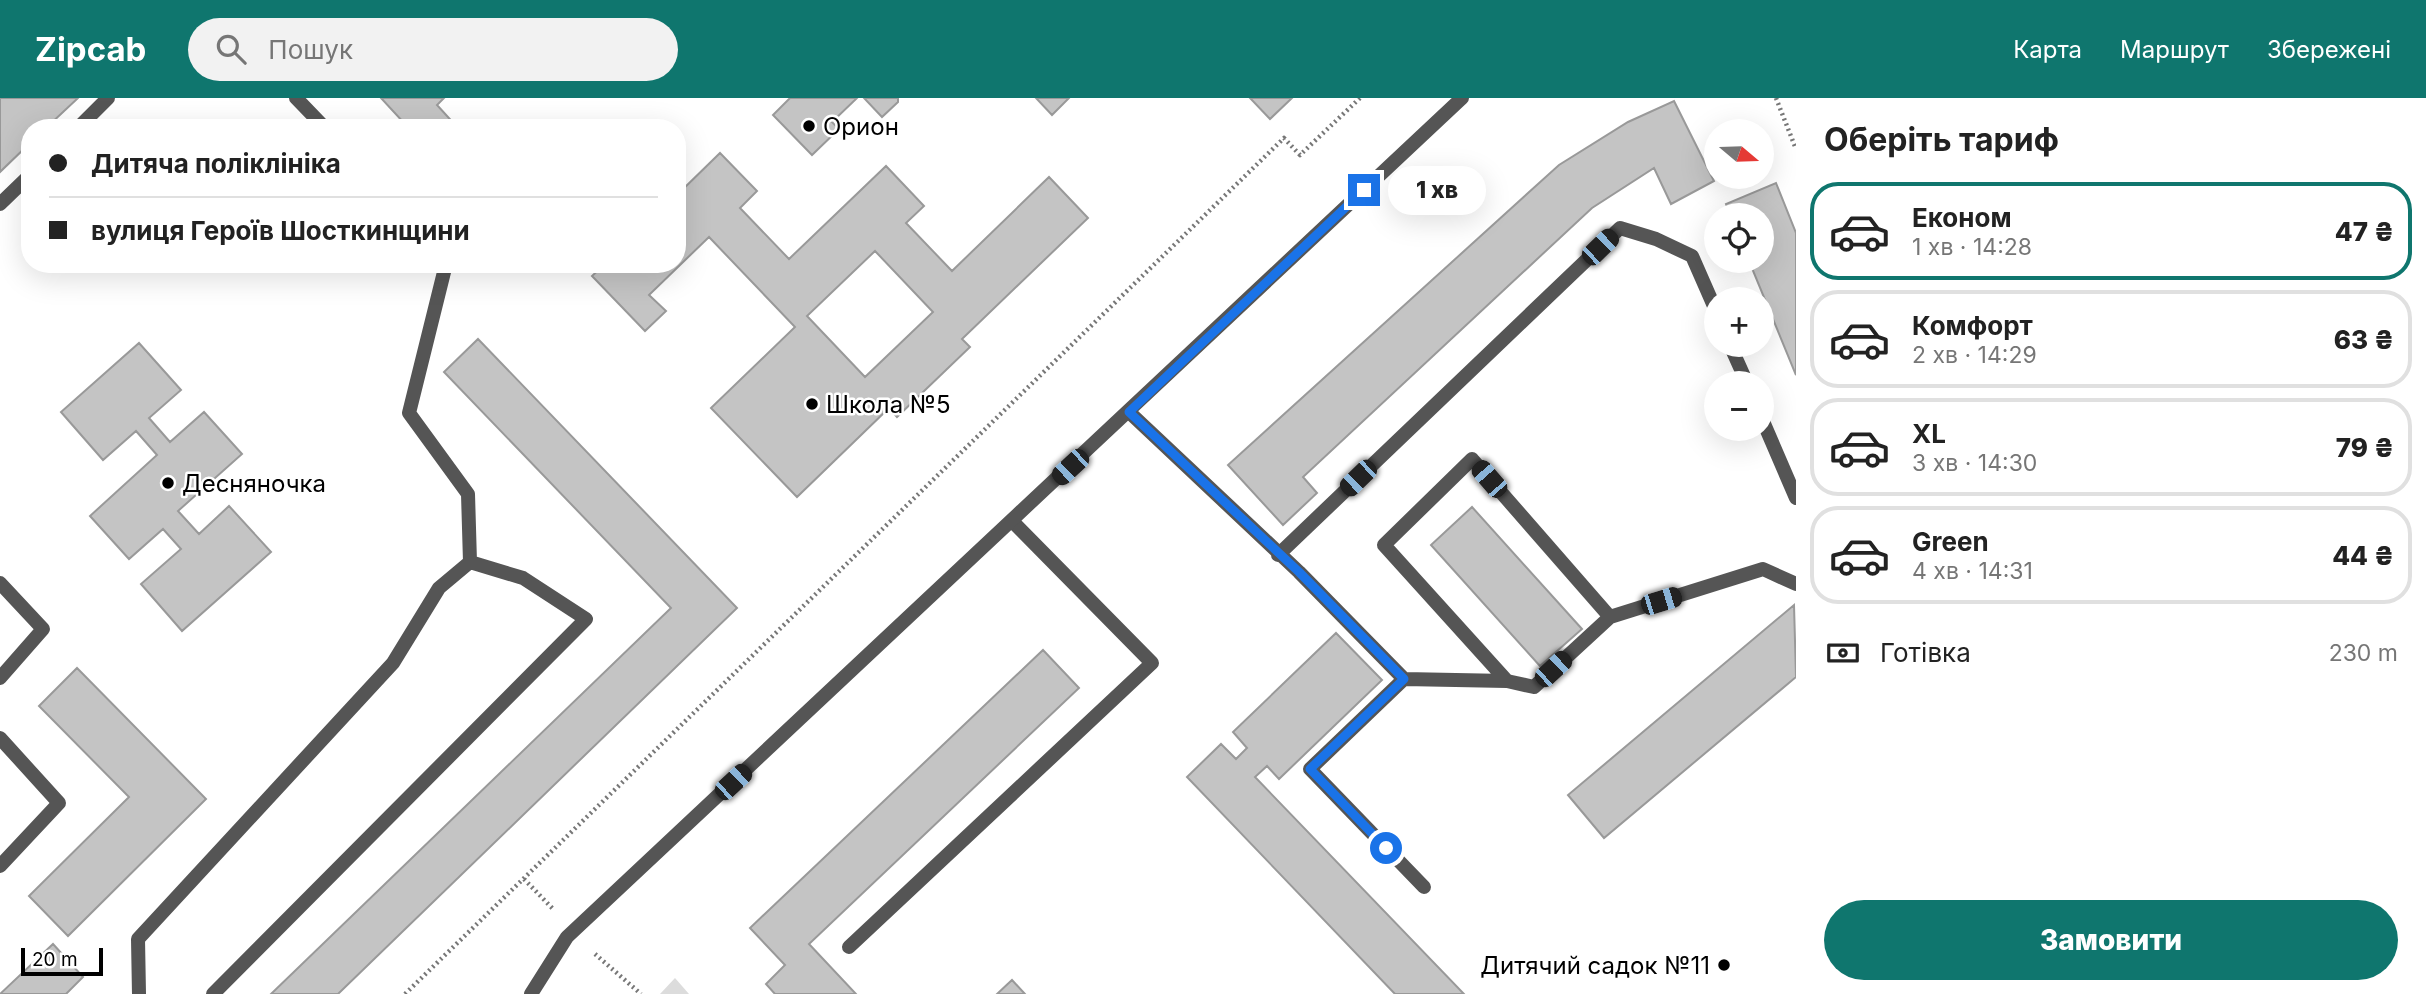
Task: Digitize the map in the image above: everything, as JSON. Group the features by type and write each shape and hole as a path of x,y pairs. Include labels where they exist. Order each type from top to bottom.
{"street":[{"path":"87,119 108,98"},
{"path":"296,98 317,119"},
{"path":"531,994 567,937 1462,98"},
{"path":"0,204 21,184"},
{"path":"1278,555 1620,228 1656,239 1692,256 1706,287"},
{"path":"444,273 410,412 468,494 470,562"},
{"path":"1129,412 1404,679 1507,681 1534,687 1610,617 1763,569 1796,584"},
{"path":"1771,441 1796,498"},
{"path":"1507,681 1384,545 1472,459 1610,617"},
{"path":"849,947 1152,663 1012,521"},
{"path":"139,994 138,939 393,663 439,588 470,562"},
{"path":"213,994 586,620 523,578 470,562"},
{"path":"0,583 43,629 0,678"},
{"path":"1404,679 1310,769 1424,887"},
{"path":"0,738 60,803 0,866"}],"path":[{"path":"405,994 1284,138 1300,155 1360,98"},
{"path":"1776,98 1796,149"},
{"path":"524,879 554,910"},
{"path":"595,954 641,994"}],"shaded area":[{"path":"675,978 689,994 660,994"}],"building":[{"path":"0,98 78,98 56,119 21,119 21,152 0,172"},
{"path":"381,98 444,98 437,105 450,119 400,119"},
{"name":"Орион","path":"790,98 857,98 832,122 839,129 812,155 773,115"},
{"name":"Орион","path":"864,98 898,98 898,102 882,117"},
{"path":"1036,98 1069,98 1052,115"},
{"path":"1250,98 1292,98 1270,119"},
{"path":"1674,101 1704,161 1704,186 1671,204 1654,168 1592,208 1303,477 1317,493 1283,525 1228,465 1559,165 1628,122"},
{"path":"720,153 757,191 740,208 789,259 886,166 924,206 906,223 952,271 1049,177 1088,218 962,339 970,347 897,417 889,408 797,497 711,408 795,327 709,237 686,259 686,186","holes":["875,251 933,312 865,377 807,316"]},
{"path":"1776,183 1796,233 1796,375 1774,322 1774,287 1760,287 1754,273 1774,273 1774,203 1728,203 1762,189 1774,189"},
{"path":"595,273 672,273 649,295 666,311 645,331 592,276"},
{"path":"478,339 737,608 338,994 271,994 671,608 444,372"},
{"name":"Десняночка","path":"139,343 181,390 149,418 170,442 204,412 242,454 178,511 199,534 229,506 271,552 182,631 141,584 181,549 163,529 129,559 90,516 157,455 136,431 103,460 61,412"},
{"path":"1472,507 1582,629 1540,666 1431,545"},
{"path":"1794,605 1796,677 1604,838 1568,795"},
{"path":"1336,633 1382,680 1279,779 1267,766 1255,777 1464,994 1395,994 1187,777 1221,744 1236,759 1247,748 1233,732"},
{"path":"1043,650 1079,688 809,944 856,994 775,994 766,984 785,965 750,928"},
{"path":"77,668 206,799 68,936 29,896 129,797 39,706"},
{"path":"53,944 83,977 66,994 0,994"},
{"path":"1012,980 1025,994 997,994"}],"place":[{"name":"Орион","path":"809,126"},
{"name":"Школа №5","path":"812,404"},
{"name":"Десняночка","path":"168,483"},
{"name":"Дитячий садок №11","path":"1724,965"}],"route":[{"path":"1364,190 1129,412 1299,572 1404,679 1310,769 1386,848"}]}
